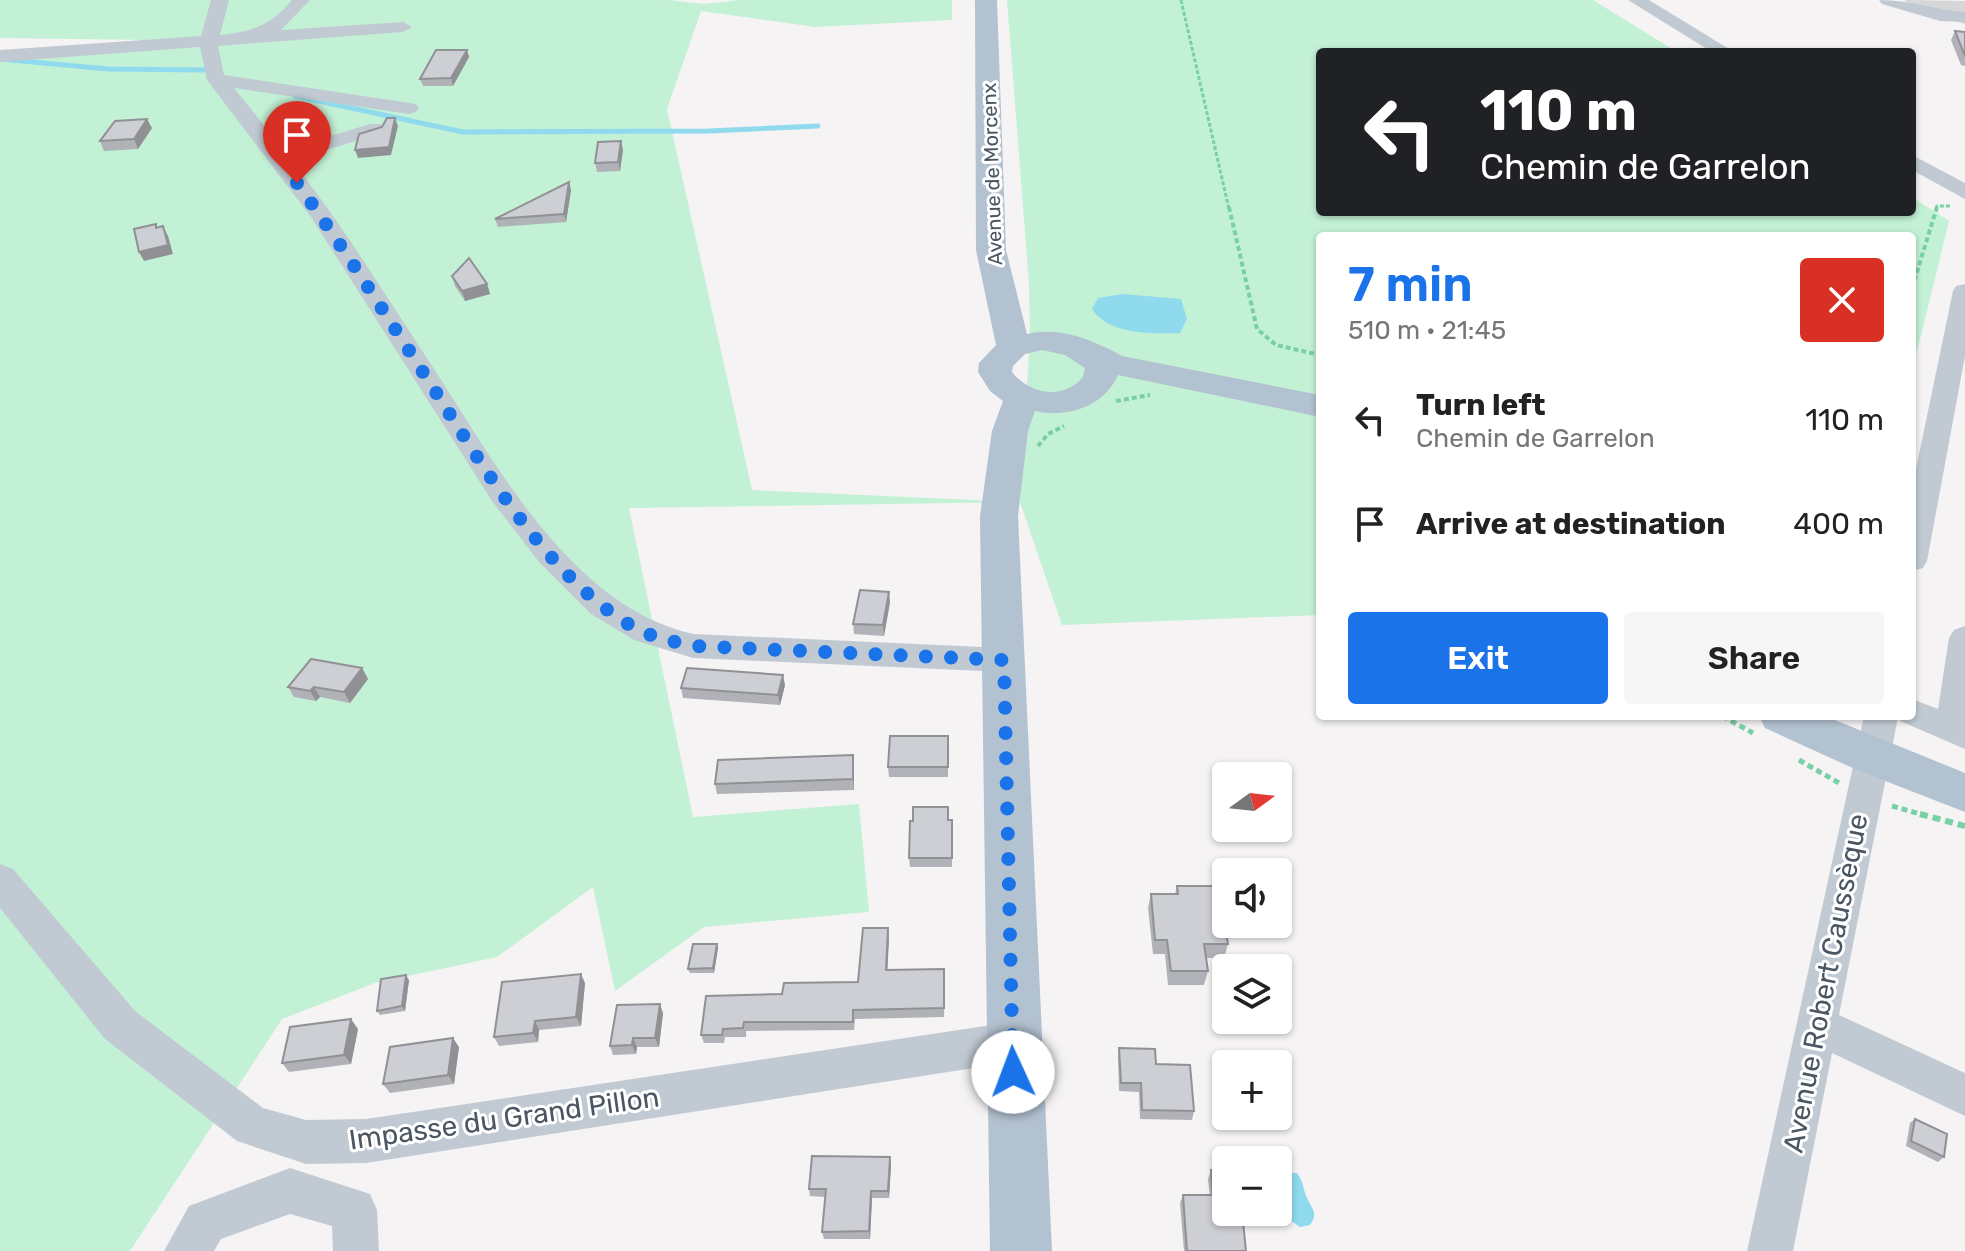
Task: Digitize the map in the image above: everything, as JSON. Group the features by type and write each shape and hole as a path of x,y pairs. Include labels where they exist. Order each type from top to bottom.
{"main road":[{"name":"Avenue de Morcenx","path":"986,0 991,250 999,291 1028,343"},
{"path":"1067,411 1008,391 995,372 996,363 1028,343 1073,344 1167,387"},
{"path":"1086,350 1101,367 1104,394"},
{"path":"1021,1251 1012,1042 999,516 1029,430 1067,411 1075,398 1104,394 1122,381 1259,392 1316,405"},
{"path":"1021,453 1010,431 1022,397"},
{"path":"1799,720 1877,737 1965,793"}],"street":[{"path":"220,0 208,41 210,66 217,80 280,158 332,231 493,483 579,585 628,624 659,638 693,646 1004,660"},
{"path":"245,39 272,30 290,15 301,0"},
{"path":"1637,0 1718,48"},
{"path":"1888,0 1940,16 1965,17"},
{"path":"0,56 403,27"},
{"path":"217,80 409,108"},
{"path":"280,158 377,128"},
{"path":"1916,164 1960,199"},
{"path":"1916,541 1965,291"},
{"path":"1916,714 1958,733 1965,638"},
{"name":"Avenue Robert Caussèque","path":"1770,1251 1877,737"},
{"name":"Impasse du Grand Pillon","path":"0,880 120,1025 252,1126 306,1142 366,1141 1012,1042"},
{"path":"1816,1025 1965,1095"},
{"path":"187,1251 205,1222 290,1191 354,1210 356,1251"}],"path":[{"path":"1181,0 1257,329 1276,345 1316,354"},
{"path":"1916,275 1937,206 1960,199"},
{"path":"1104,394 1167,387"},
{"path":"1021,453 1048,434 1067,411"}],"green space":[{"path":"0,0 669,0 704,4 740,0 952,0 952,20 815,27 701,11 667,109 752,490 1020,502 629,508 693,817 859,804 869,912 704,927 615,991 593,887 497,957 375,983 282,1019 130,1251 0,1251 0,60 227,41 0,38"},
{"path":"1007,0 1593,0 1671,48 1316,48 1316,216 1916,216 1916,200 1949,221 1916,356 1916,232 1316,232 1316,615 1062,625 1020,502 1030,336 1029,284"}],"water":[{"path":"1123,294 1181,299 1187,319 1180,333 1144,333 1120,328 1100,318 1092,309 1098,298"},
{"path":"1292,1173 1297,1173 1301,1180 1314,1212 1310,1225 1300,1227 1292,1221"}],"building":[{"path":"1955,31 1965,32 1965,56"},
{"path":"436,50 467,50 451,78 420,79"},
{"path":"387,118 395,118 389,147 355,150 359,134 382,127"},
{"path":"147,119 134,139 100,141 115,121"},
{"path":"621,141 618,162 595,163 598,142"},
{"path":"569,182 564,214 495,219"},
{"path":"156,224 156,228 163,226 168,245 139,252 134,229"},
{"path":"469,258 487,284 462,291 452,276"},
{"path":"860,590 889,592 883,625 853,624"},
{"path":"311,659 362,668 344,692 288,687"},
{"path":"687,668 783,675 778,695 681,688"},
{"path":"890,736 948,736 948,767 888,767"},
{"path":"853,755 853,779 715,784 718,760"},
{"path":"913,807 948,807 948,820 952,820 952,858 909,858"},
{"path":"1177,886 1212,886 1212,938 1227,938 1228,944 1204,944 1208,971 1171,971 1167,940 1155,940 1151,894 1178,894"},
{"path":"863,928 888,928 886,970 944,969 944,1008 853,1010 853,1022 744,1022 743,1028 723,1029 722,1035 701,1035 706,996 782,994 784,983 858,982"},
{"path":"693,944 717,944 713,968 688,969"},
{"path":"581,974 576,1017 535,1021 533,1033 494,1037 502,982"},
{"path":"406,975 402,1006 377,1011 381,979"},
{"path":"660,1004 655,1038 633,1038 632,1045 610,1046 617,1005"},
{"path":"351,1019 344,1055 282,1063 290,1027"},
{"path":"453,1038 448,1075 383,1084 390,1047"},
{"path":"1119,1048 1155,1049 1156,1064 1190,1065 1194,1111 1142,1110 1141,1083 1121,1083"},
{"path":"1915,1119 1947,1134 1944,1157 1911,1141"},
{"path":"812,1156 890,1157 888,1191 871,1191 869,1231 822,1232 826,1189 809,1189"},
{"path":"1183,1195 1212,1195 1212,1226 1243,1226 1246,1251 1187,1251"}],"waterway":[{"path":"0,59 108,69 204,70"},
{"path":"295,96 463,132 709,131 818,126"}],"taxiway":[{"path":"1923,0 1965,13"}],"route":[{"path":"297,183 332,231 493,483 554,559 579,585 628,624 659,638 693,646 1004,660 1013,1072"}]}
